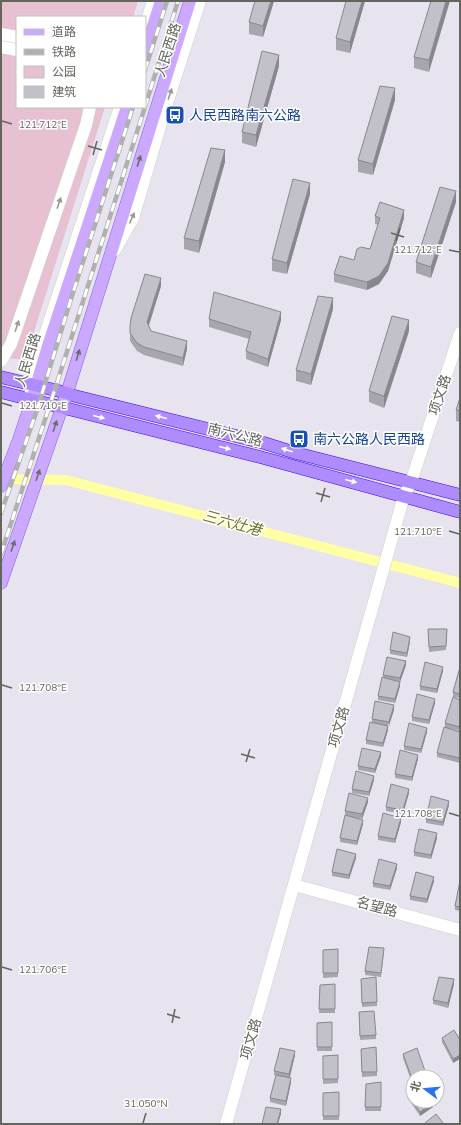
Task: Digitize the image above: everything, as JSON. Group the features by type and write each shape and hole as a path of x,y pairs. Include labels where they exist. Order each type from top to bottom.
{"highway":[{"name":"南六公路","path":"1,377 264,443 296,453 460,496"},
{"name":"南六公路","path":"1,392 260,457 460,512"}],"main road":[{"name":"人民西路","path":"146,48 161,1"},
{"name":"人民西路","path":"1,583 48,444 67,393 190,1"},
{"name":"人民西路","path":"33,385 127,108"},
{"path":"1,486 32,400"}],"street":[{"name":"人民西路","path":"146,24 153,1"},
{"name":"人民西路","path":"107,265 133,218 164,113 200,1"},
{"path":"1,34 16,36"},
{"path":"1,47 16,50"},
{"path":"1,361 11,344 86,125 90,108"},
{"name":"人民西路","path":"32,400 33,385 56,300 120,108"},
{"name":"项文路","path":"226,1124 404,496 411,482 460,333"},
{"name":"名望路","path":"294,885 460,930"}],"green space":[{"path":"1,1 138,1 133,16 16,16 16,108 105,108 25,360 1,357"}],"building":[{"path":"255,1 271,1 263,26 249,22"},
{"path":"346,1 362,1 350,42 336,38"},
{"path":"431,1 446,1 429,60 414,57"},
{"path":"262,51 279,55 256,135 242,132"},
{"path":"380,86 395,88 373,164 358,160"},
{"path":"211,148 225,150 199,241 184,238"},
{"path":"293,179 310,183 287,263 272,259"},
{"path":"440,187 456,191 431,267 416,262"},
{"path":"380,202 404,210 388,263 379,276 367,282 334,274 340,256 354,260 357,249 361,247 370,249 380,218 375,216"},
{"path":"145,274 161,278 147,322 151,331 187,341 183,358 144,347 137,343 130,333 131,318"},
{"path":"214,292 281,312 268,359 246,351 251,332 209,319"},
{"path":"318,296 333,298 311,374 296,370"},
{"path":"392,316 409,320 384,396 369,391"},
{"path":"460,398 460,411 456,410"},
{"path":"428,629 447,629 446,646 429,647"},
{"path":"393,632 410,637 407,653 390,650"},
{"path":"387,657 406,661 400,678 383,675"},
{"path":"425,662 443,667 437,689 420,686"},
{"path":"460,667 460,694 453,692"},
{"path":"382,677 400,682 395,699 378,696"},
{"path":"417,694 435,699 429,720 412,717"},
{"path":"453,697 460,700 460,727 445,723"},
{"path":"375,701 394,705 389,722 372,719"},
{"path":"370,722 388,726 383,743 366,740"},
{"path":"409,723 427,728 421,749 404,746"},
{"path":"444,727 460,732 460,758 437,753"},
{"path":"362,748 381,752 375,769 358,766"},
{"path":"400,750 418,755 412,777 395,774"},
{"path":"356,771 374,776 369,792 352,789"},
{"path":"391,784 409,789 403,810 386,807"},
{"path":"349,793 368,798 362,814 345,811"},
{"path":"431,796 449,801 443,822 426,819"},
{"path":"383,813 401,818 395,839 378,836"},
{"path":"345,815 363,820 357,841 340,838"},
{"path":"419,829 437,833 431,855 414,852"},
{"path":"337,849 356,854 349,875 332,872"},
{"path":"379,859 397,864 390,886 373,883"},
{"path":"416,872 434,877 427,899 410,896"},
{"path":"460,881 460,907 455,906"},
{"path":"369,947 384,948 381,973 365,971"},
{"path":"338,949 338,973 323,973 323,950"},
{"path":"376,977 377,1002 362,1003 361,979"},
{"path":"439,977 454,979 448,1003 433,1000"},
{"path":"335,984 335,1009 319,1009 320,985"},
{"path":"374,1011 376,1035 360,1036 359,1012"},
{"path":"332,1022 332,1047 317,1047 317,1023"},
{"path":"454,1030 460,1040 460,1055 453,1059 442,1038"},
{"path":"376,1047 377,1072 362,1072 361,1049"},
{"path":"280,1048 295,1051 289,1074 274,1071"},
{"path":"417,1048 424,1069 408,1069 403,1054"},
{"path":"338,1055 338,1079 323,1079 323,1056"},
{"path":"276,1075 291,1078 286,1101 270,1098"},
{"path":"381,1082 381,1107 365,1107 366,1084"},
{"path":"339,1092 339,1116 323,1116 323,1093"},
{"path":"266,1107 281,1109 277,1124 262,1124"},
{"path":"436,1114 444,1124 425,1124 425,1123"}],"waterway":[{"name":"三六灶港","path":"1,479 66,480 460,583"}],"railway":[{"path":"146,67 167,1"},
{"path":"146,104 178,1"},
{"path":"1,513 36,413 133,108"},
{"path":"1,554 145,108"}],"place":[{"name":"人民西路南六公路","path":"175,115"},
{"name":"南六公路人民西路","path":"299,439"}]}
